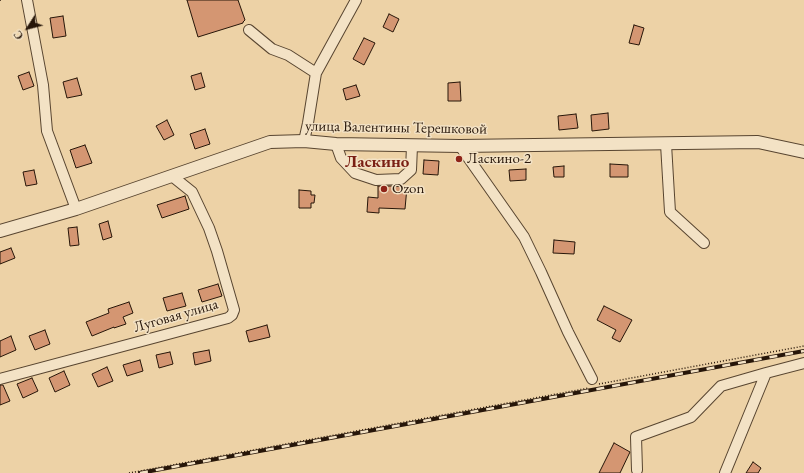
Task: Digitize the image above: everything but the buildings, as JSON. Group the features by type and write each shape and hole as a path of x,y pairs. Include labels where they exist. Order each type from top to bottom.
{"street":[{"path":"27,0 43,85 47,131 76,209"},
{"path":"304,141 316,73 356,0"},
{"path":"249,30 272,49 288,55 316,73"},
{"name":"улица Валентины Терешковой","path":"0,231 76,209 270,142 304,141 336,144 412,146 758,142 804,152"},
{"path":"336,144 342,158 356,173 376,180 401,178 411,170 412,146"},
{"path":"666,144 670,212 704,243"},
{"path":"460,146 524,237 593,383"},
{"name":"Луговая улица","path":"0,379 228,318 232,315 234,310 218,251 209,228 192,192 172,176"},
{"path":"637,470 636,437 691,417 721,386 804,363"},
{"path":"725,473 766,373"}],"path":[{"path":"129,473 593,383 598,384 804,346"}],"railway":[{"path":"140,473 804,351"}],"place":[{"name":"Ласкино-2","path":"459,159"},
{"name":"Ozon","path":"384,189"}],"district":[{"name":"Ласкино","path":"377,162"}]}
